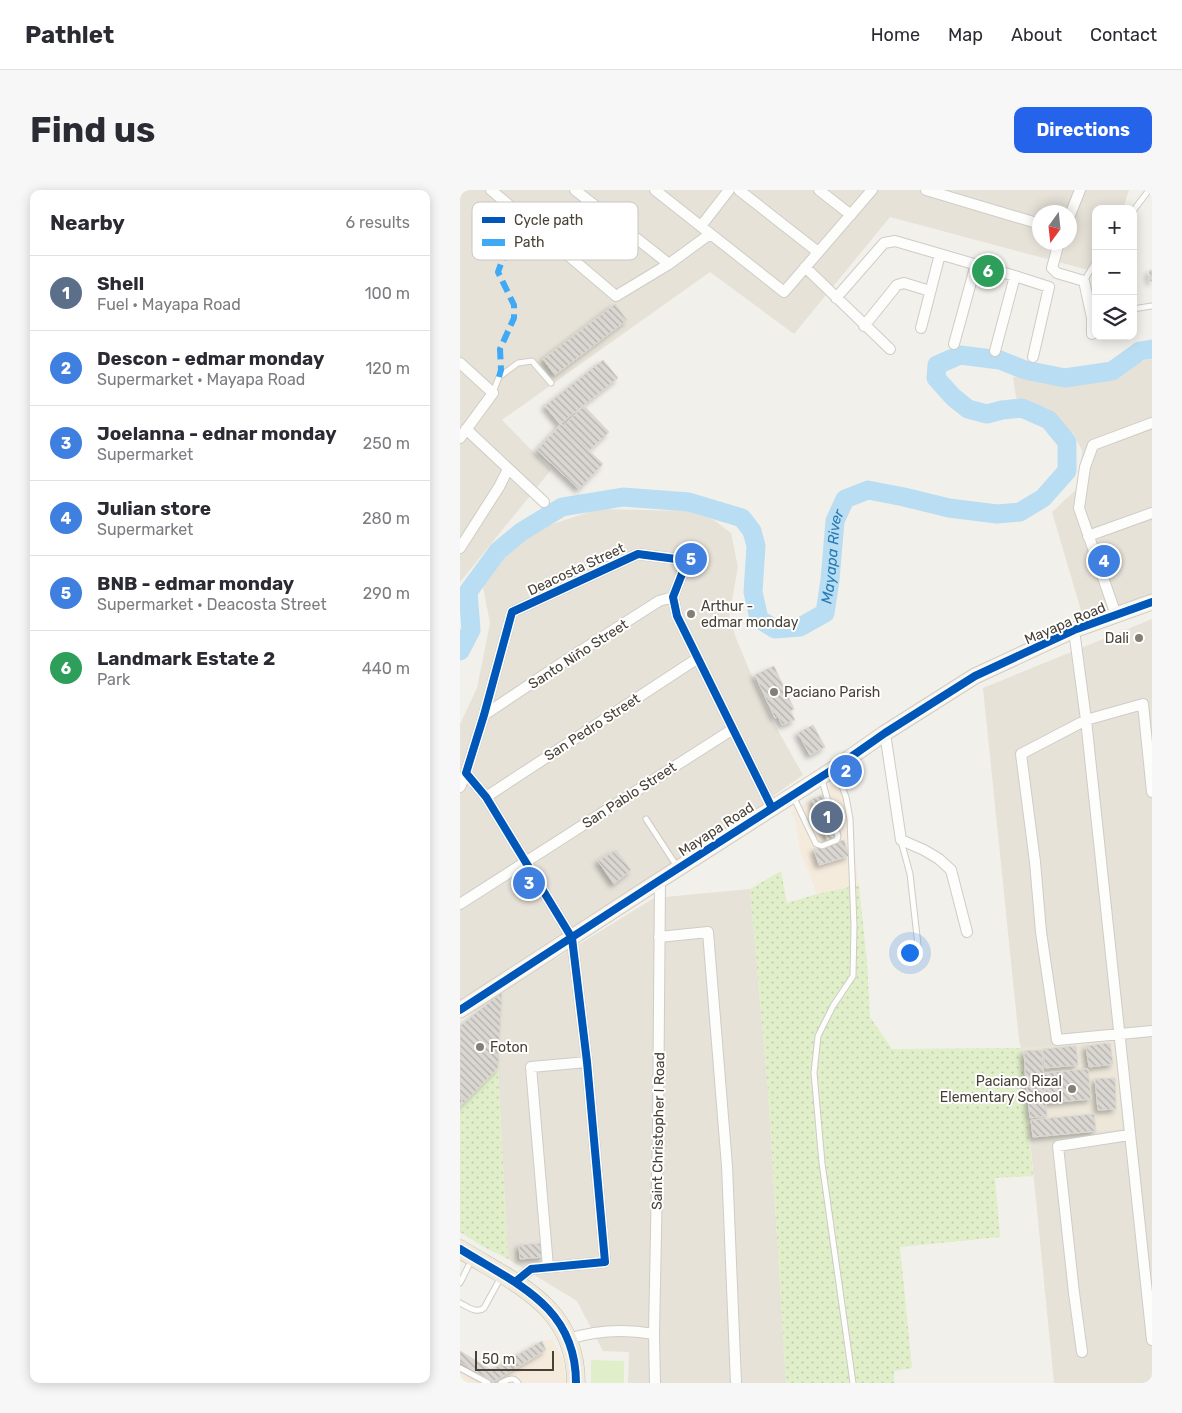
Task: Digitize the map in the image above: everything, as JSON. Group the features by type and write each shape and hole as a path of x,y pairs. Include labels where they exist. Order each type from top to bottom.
{"highway":[{"path":"466,1253 509,1278 545,1305 569,1339 576,1369 576,1383"}],"main road":[{"name":"Mayapa Road","path":"460,1010 975,676 1074,630 1152,602"}],"street":[{"path":"491,190 505,202"},
{"path":"575,190 590,202"},
{"path":"654,190 784,292 872,190"},
{"path":"701,226 730,190"},
{"path":"740,190 818,252"},
{"path":"819,190 850,215"},
{"path":"926,190 948,193 1032,221"},
{"path":"1074,205 1080,190"},
{"path":"574,260 616,296 669,264 710,234"},
{"path":"638,240 669,264"},
{"path":"836,298 884,243 895,241 976,264 1048,286 1050,289 1033,357"},
{"path":"1057,250 1052,268 1057,273 1084,281 1092,310"},
{"path":"921,328 940,254"},
{"path":"954,344 976,264"},
{"path":"805,267 890,349"},
{"path":"995,351 1015,276"},
{"path":"864,326 897,285 904,283 930,291"},
{"path":"461,365 493,393 463,434 508,469 544,502"},
{"path":"1116,615 1079,508 1085,467 1093,445 1152,423"},
{"path":"460,548 494,495 508,469"},
{"path":"1088,536 1152,513"},
{"name":"Deacosta Street","path":"460,787 484,715 512,612 638,554 676,559 685,566 673,596"},
{"path":"673,596 677,616 772,808"},
{"name":"Santo Niño Street","path":"484,715 659,601 673,596"},
{"path":"1074,630 1086,720 1152,1340"},
{"name":"San Pedro Street","path":"486,797 698,658"},
{"path":"1152,792 1143,704 1086,720 1021,754 1035,862 1041,932 1057,1040 1152,1031"},
{"name":"San Pablo Street","path":"460,904 733,729"},
{"path":"885,733 901,840 924,850 939,859 951,870 967,932"},
{"path":"466,773 486,797 572,938 587,1062 605,1262 531,1269 509,1278"},
{"name":"Saint Christopher I Road","path":"655,1383 660,880"},
{"path":"659,937 708,932 726,1166 736,1383"},
{"path":"548,1267 531,1067 587,1062"},
{"path":"1082,1352 1058,1146 1129,1135"},
{"path":"569,1339 586,1334 613,1331 636,1331 654,1334"}],"lane":[{"path":"1137,206 1149,190"},
{"path":"1084,281 1092,268"},
{"path":"1137,308 1152,306"},
{"path":"493,393 499,377 518,363 532,361 551,383"},
{"path":"835,768 846,797 850,819 854,926 853,976 833,1006 818,1036 814,1073 822,1163 853,1383"},
{"path":"792,795 816,844 822,846 837,840 838,836 821,777"},
{"path":"646,819 678,868"},
{"path":"901,840 910,874 919,954"},
{"path":"460,1283 466,1253"},
{"path":"460,1303 477,1311 481,1310 509,1278"},
{"path":"460,1368 488,1383"},
{"path":"501,1383 511,1379 516,1380 518,1383"}],"shaded area":[{"path":"460,190 1129,190 1124,205 1092,205 1092,271 890,217 794,334 710,272 502,420 551,470 460,582"},
{"path":"1152,359 1152,598 1085,624 1052,512 1080,486 1082,451 1074,434 1016,398 1013,377 1089,383"},
{"path":"599,509 689,511 714,520 731,533 738,567 729,617 751,674 772,720 803,775 645,887 460,1001 460,724 477,688 490,623 483,587 517,541 543,527"},
{"path":"1152,619 1152,1383 1054,1383 983,688"},
{"path":"842,780 851,806 852,836 859,885 817,894 800,851 796,823 791,812"},
{"path":"750,889 768,1090 786,1383 628,1383 629,1352 603,1351 577,1301 508,1259 498,1068 502,992 654,898"},
{"name":"Paciano Rizal Elementary School","path":"1114,1041 1123,1129 1031,1139 1022,1048"},
{"path":"552,1339 563,1359 566,1383 460,1383 460,1351 491,1370 542,1341"}],"green space":[{"path":"781,871 787,903 859,885 867,962 870,1017 892,1049 1021,1048 1033,1176 995,1178 1000,1237 900,1247 912,1368 894,1371 894,1383 786,1383 768,1090 750,889"},
{"path":"498,1068 508,1259 460,1232 460,1107"},
{"path":"591,1360 624,1361 624,1383 591,1383"}],"building":[{"path":"1152,270 1152,281 1150,282 1149,271"},
{"path":"615,304 627,320 555,375 543,359"},
{"path":"603,360 618,378 560,424 545,406"},
{"path":"584,406 609,432 590,450 564,425"},
{"path":"561,424 603,464 579,489 537,450"},
{"name":"Paciano Parish","path":"774,666 794,709 790,711 795,720 782,725 778,716 775,718 755,675"},
{"path":"813,725 825,747 810,755 798,733"},
{"path":"826,794 841,836 828,841 812,799"},
{"path":"844,840 849,856 819,865 814,849"},
{"path":"616,850 631,870 614,884 598,861"},
{"name":"Foton","path":"502,992 498,1068 460,1107 463,1097 460,1099 460,1026"},
{"path":"1110,1043 1113,1064 1089,1067 1086,1046"},
{"path":"1076,1046 1078,1065 1045,1068 1043,1049"},
{"path":"1042,1050 1044,1083 1026,1085 1024,1051"},
{"path":"1088,1069 1091,1099 1047,1103 1044,1073"},
{"path":"1115,1078 1116,1109 1098,1110 1095,1079"},
{"path":"1044,1085 1047,1116 1030,1118 1027,1087"},
{"path":"1094,1114 1096,1131 1033,1137 1031,1120"},
{"path":"543,1243 544,1257 520,1259 519,1245"},
{"path":"542,1341 546,1350 493,1382 460,1362 460,1351 491,1370"}],"waterway":[{"name":"Mayapa River","path":"460,651 471,630 468,592 498,551 521,532 562,507 623,497 689,502 742,518 752,531 756,546 753,592 759,619 775,629 800,627 825,613 835,521 845,499 868,490 949,508 997,514 1020,512 1043,498 1067,471 1067,442 1049,420 1022,408 987,414 968,409 953,397 936,378 937,365 960,355 1000,360 1025,370 1065,378 1112,371 1140,351 1152,349"}],"marked path":[{"path":"499,377 501,370 500,349 514,318 514,305 498,272 503,260"}],"cycle path":[{"path":"515,1282 531,1269 605,1262 587,1062 572,938 486,797 466,773 512,612 638,554 676,559 685,566 673,597 677,616 772,808"},
{"path":"460,1010 975,676 1074,630 1152,602"},
{"path":"460,1249 521,1286 539,1300 554,1316 566,1334 573,1357 576,1383"}],"place":[{"name":"Landmark Estate 2","path":"988,271"},
{"name":"BNB - edmar monday","path":"691,559"},
{"name":"Julian store","path":"1104,561"},
{"name":"Arthur - edmar monday","path":"691,614"},
{"name":"Dali","path":"1139,638"},
{"name":"Paciano Parish","path":"774,692"},
{"name":"Descon - edmar monday","path":"846,771"},
{"name":"Shell","path":"827,817"},
{"name":"Joelanna - ednar monday","path":"529,883"},
{"name":"Foton","path":"480,1047"},
{"name":"Paciano Rizal Elementary School","path":"1072,1089"}]}
